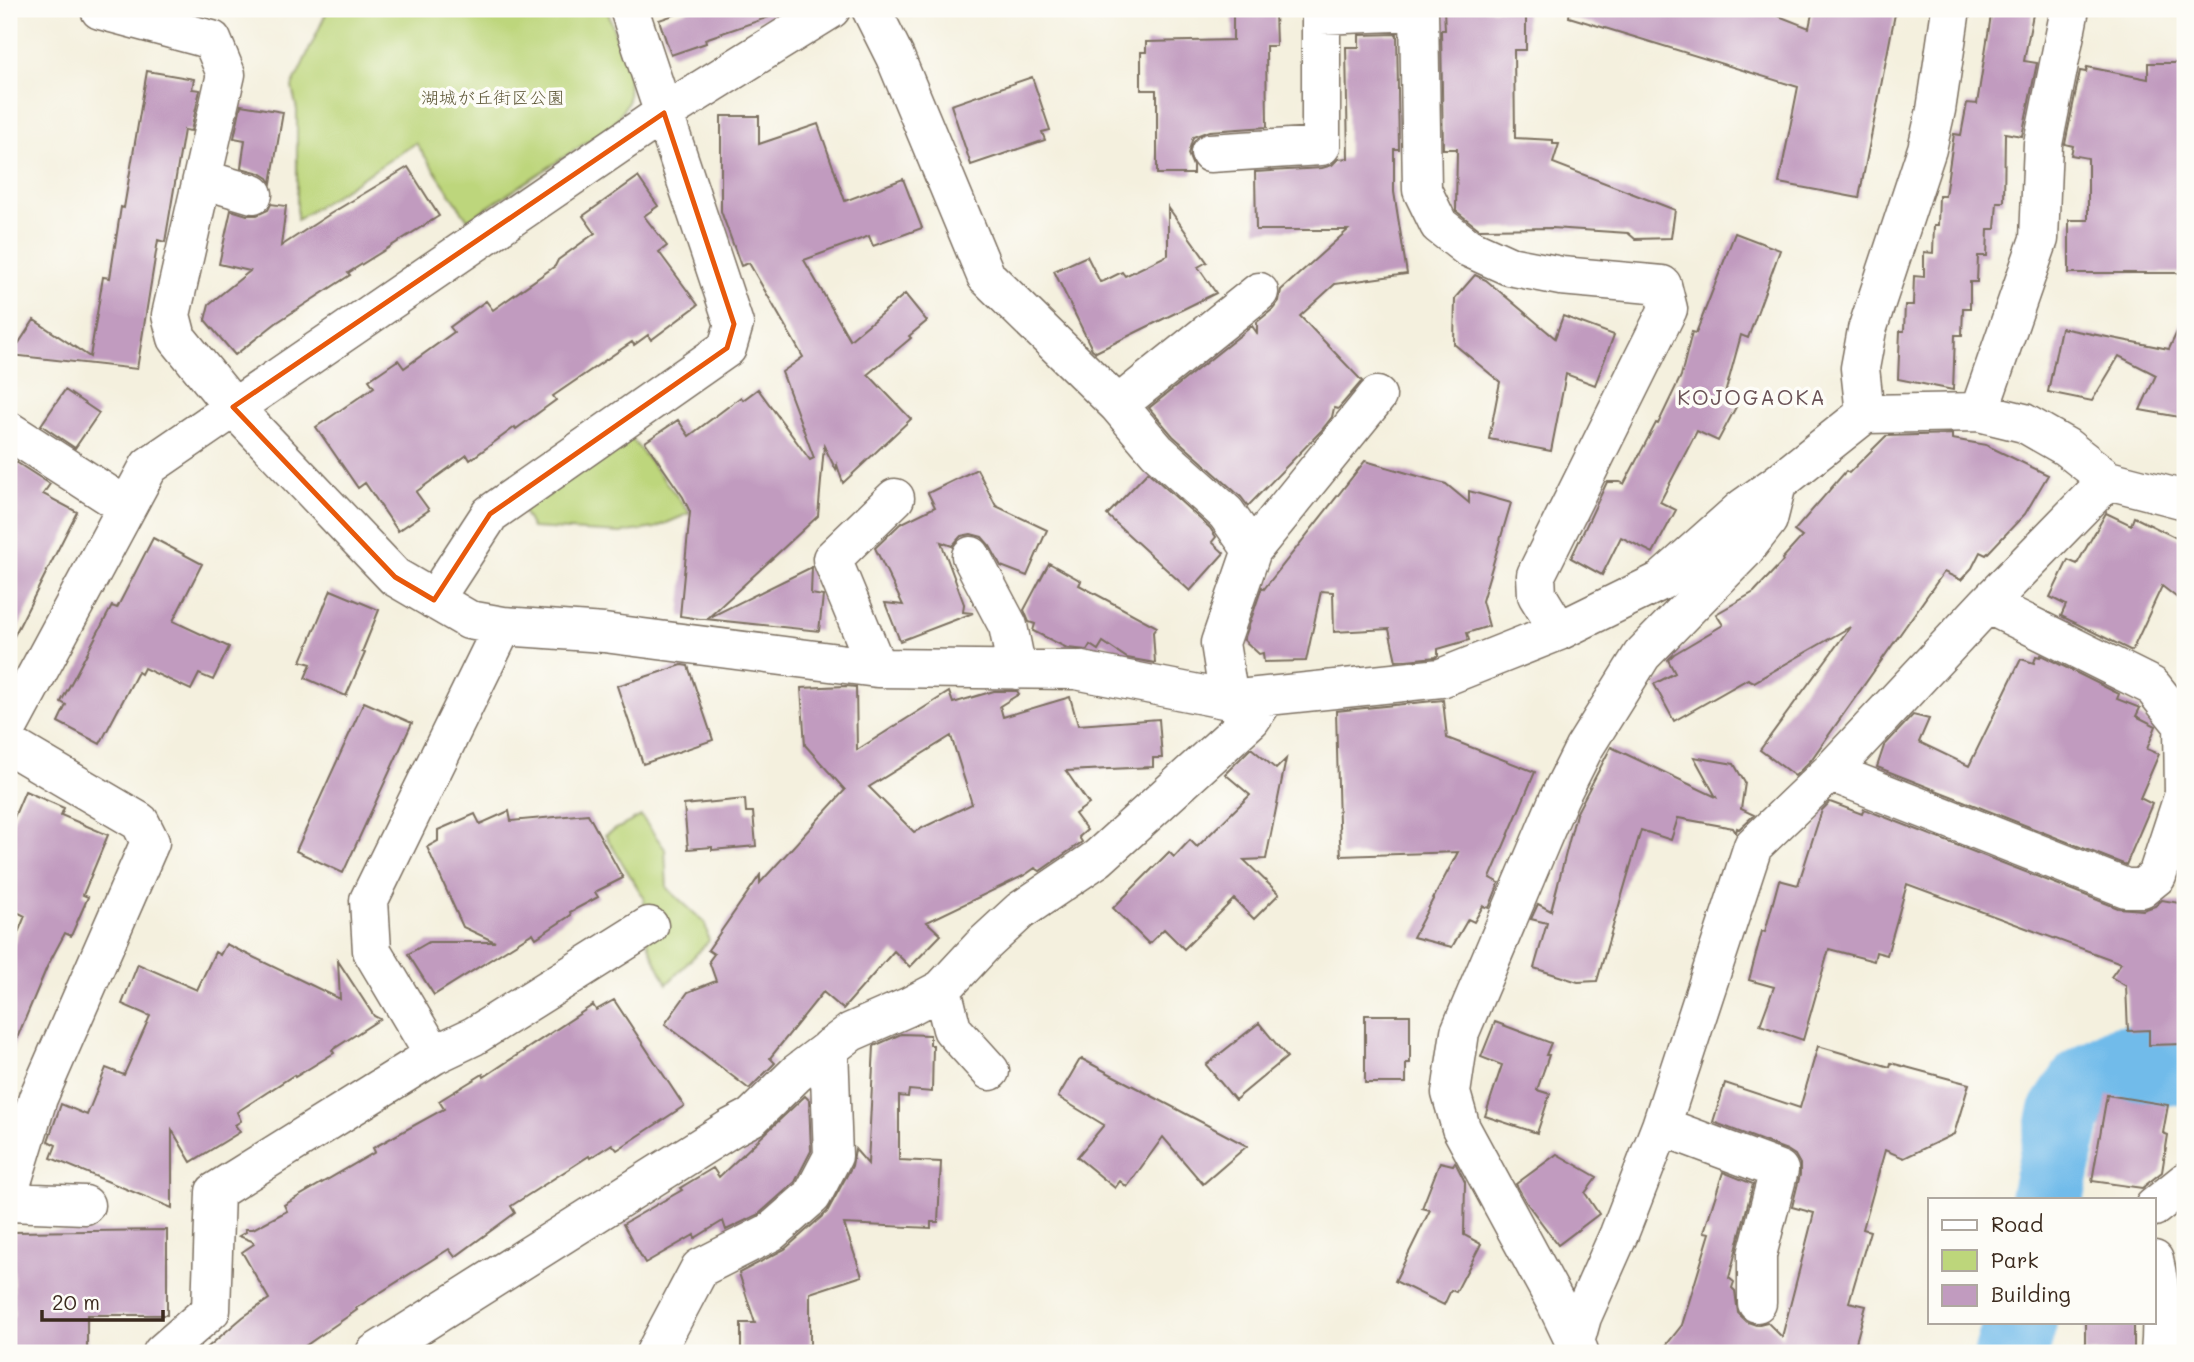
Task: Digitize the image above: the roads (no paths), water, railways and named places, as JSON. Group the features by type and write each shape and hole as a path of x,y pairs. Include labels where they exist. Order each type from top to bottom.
{"street":[{"path":"434,600 490,514 727,348 734,324 629,9"},
{"path":"9,726 149,466 664,113 831,9"},
{"path":"871,9 895,57 986,276 1118,405 1157,451 1226,513 1252,550"},
{"path":"1865,414 1860,368 1867,330 1927,149 1936,110 1951,9"},
{"path":"1979,412 2039,239 2043,145 2070,9"},
{"path":"100,10 212,40 226,74 171,316 177,338 233,407 396,577 469,620 503,626 604,633 877,668 1076,670 1247,699 1441,678 1559,631 1661,581 1743,508 1865,414 1979,412 2024,423 2066,447 2108,480 2185,500"},
{"path":"1210,153 1321,146 1321,15 1419,10 1422,190 1439,225 1467,247 1509,266 1560,276 1662,285 1668,309 1536,575 1537,595 1559,631"},
{"path":"202,180 253,194"},
{"path":"1118,405 1259,292"},
{"path":"375,1353 752,1116 797,1073 851,1032 942,989 982,946 1020,911 1098,858 1251,719 1247,699 1220,643 1252,550 1377,396"},
{"path":"9,431 127,507"},
{"path":"1576,1350 1582,1317 1619,1234 1661,1126 1753,846 1830,772 1987,604 2108,480"},
{"path":"1576,1350 1461,1128 1451,1093 1460,1032 1559,798 1584,748 1642,655 1743,552 1768,520 1777,484"},
{"path":"877,668 832,559 895,498"},
{"path":"971,556 1008,626 1017,670"},
{"path":"1830,772 2126,888 2142,888 2157,876 2184,794 2183,725 2152,686 1987,604"},
{"path":"434,1055 372,951 369,900 503,626"},
{"path":"9,745 139,822 150,842 38,1098 9,1192"},
{"path":"162,1353 211,1310 215,1192 434,1055 474,1037 605,936 649,926"},
{"path":"942,989 952,1029 990,1071"},
{"path":"654,1353 700,1268 771,1232 811,1196 833,1156 829,1048"},
{"path":"1661,1126 1779,1170 1757,1255 1757,1303"},
{"path":"2156,1205 2185,1182"},
{"path":"9,1202 85,1205"},
{"path":"2156,1268 2162,1330 2160,1353"}],"waterway":[{"path":"2047,1198 2065,1115 2086,1083 2122,1062 2185,1069"},
{"path":"2011,1353 2019,1324"}],"district":[{"name":"KOJOGAOKA","path":"1752,396"}],"park label":[{"name":"湖城が丘街区公園","path":"493,97"}]}
